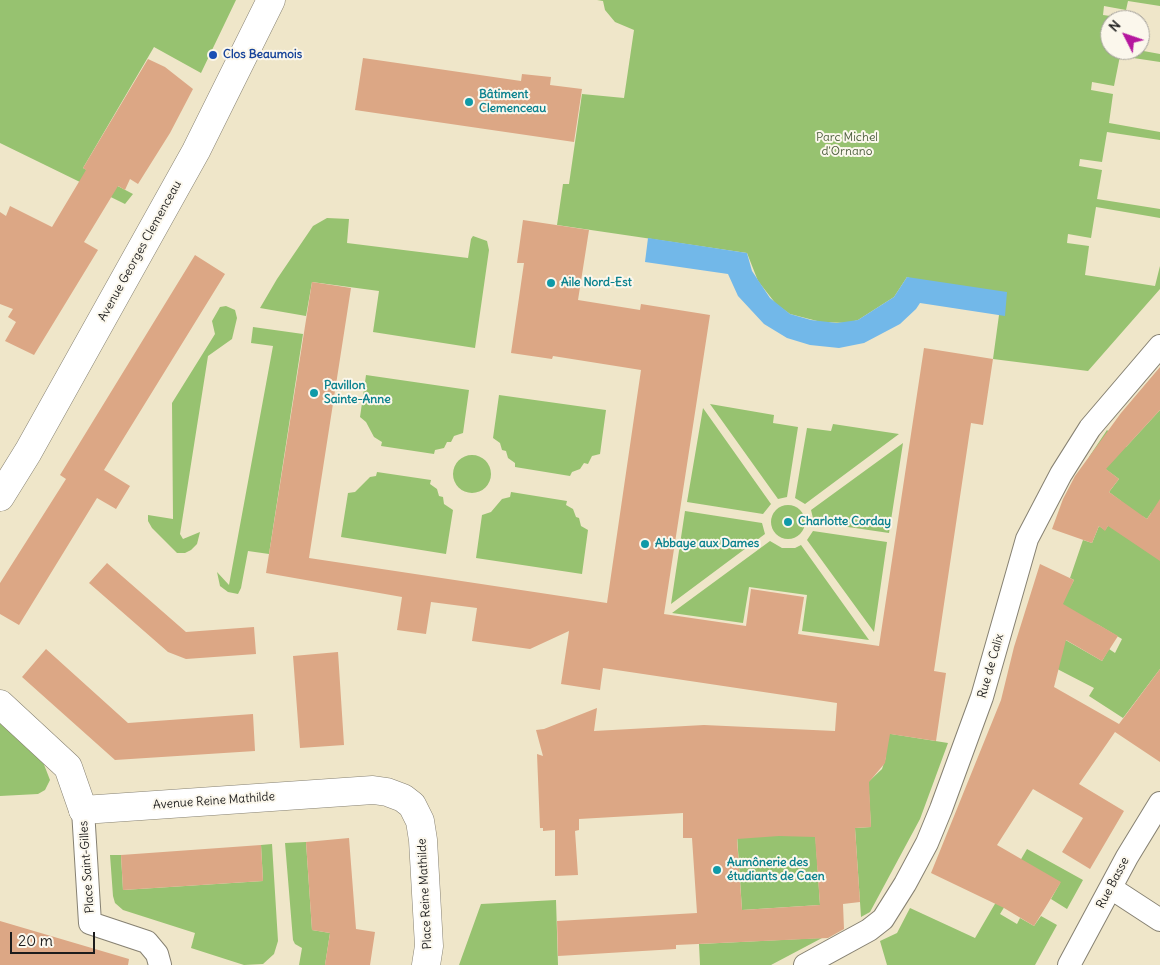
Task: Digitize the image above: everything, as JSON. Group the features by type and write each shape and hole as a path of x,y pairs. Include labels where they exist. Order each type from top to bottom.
{"main road":[{"name":"Avenue Georges Clemenceau","path":"0,497 28,452 196,151 271,0"},
{"path":"0,704 68,767 83,810"},
{"name":"Avenue Reine Mathilde","path":"83,810 346,792"},
{"name":"Place Reine Mathilde","path":"346,792 387,792 402,798 412,805 420,821 424,840 429,946 426,965"}],"street":[{"name":"Rue de Calix","path":"804,965 869,930 883,919 905,884 927,843 941,810 982,697 1027,539 1061,474 1090,428 1160,346"},
{"name":"Rue Basse","path":"1069,965 1160,803"},
{"name":"Place Saint-Gilles","path":"83,810 90,923 146,942 157,954 160,965"},
{"path":"1111,888 1160,920"}],"green space":[{"path":"0,0 236,0 201,73 154,47 83,168 133,194 125,204 0,143"},
{"name":"Parc Michel d'Ornano","path":"597,0 1160,0 1160,6 1128,1 1126,10 1104,6 1104,10 1100,10 1100,60 1119,60 1114,86 1092,82 1091,90 1113,94 1109,123 1160,132 1160,140 1107,132 1102,162 1080,159 1079,166 1102,170 1097,199 1160,209 1160,218 1096,207 1091,238 1068,234 1067,243 1089,246 1085,275 1155,286 1160,266 1160,289 1088,371 993,359 999,315 1004,315 907,277 894,297 858,320 847,323 821,322 790,314 776,304 758,281 747,253 557,225 563,184 569,184 582,94 624,98 634,30 615,22 605,10 603,1"},
{"name":"Parc Michel d'Ornano","path":"1150,52 1160,54 1160,62 1147,60 1150,60"},
{"path":"327,218 349,219 347,243 468,258 473,236 487,241 489,250 475,348 373,332 379,291 312,282 306,316 260,308 313,226"},
{"path":"226,306 235,310 237,318 232,339 208,356 180,534 183,539 200,532 197,544 191,550 185,553 177,553 152,528 148,521 148,515 173,519 172,403 215,334 212,321 220,307"},
{"path":"253,327 303,334 269,554 248,551 241,588 238,594 228,592 220,586 217,572 229,585 273,346 251,343"},
{"path":"366,375 469,390 463,433 454,436 451,442 447,442 444,448 435,450 434,454 381,446 382,442 374,437 366,422 360,417"},
{"path":"499,395 606,410 600,454 592,456 588,464 584,463 580,469 572,472 570,476 515,467 515,463 508,458 506,451 502,450 500,443 493,438"},
{"path":"710,404 774,415 773,423 798,427 787,497 778,499"},
{"path":"703,408 771,504 763,514 687,502"},
{"path":"1160,410 1160,519 1151,513 1147,519 1142,516 1160,560 1160,669 1123,718 1089,696 1094,688 1034,657 1074,580 1070,578 1083,540 1092,543 1099,526 1105,530 1117,513 1114,511 1121,501 1109,492 1119,479 1089,457 1107,430 1126,447","holes":["1097,624 1122,639 1115,653 1109,649 1102,661 1062,638"]},
{"path":"833,424 899,434 805,504 795,498 807,428 831,431"},
{"path":"903,443 889,533 814,522 811,510"},
{"path":"472,455 485,461 491,474 485,487 472,493 459,487 453,474 459,461"},
{"path":"377,472 431,480 430,484 437,489 439,496 443,497 444,504 453,510 446,554 341,537 348,493 355,492 370,477 376,476"},
{"path":"511,492 567,501 566,505 573,509 576,517 579,518 581,526 588,530 582,574 476,558 482,515 491,512 502,499 510,497"},
{"path":"788,505 800,510 805,522 800,534 788,539 776,534 771,522 776,510"},
{"path":"685,511 762,523 765,534 671,604"},
{"path":"813,531 887,542 874,632 807,540"},
{"path":"770,541 782,548 795,548 801,545 869,640 802,631 807,595 749,587 743,623 672,613"},
{"path":"0,723 43,762 50,780 45,790 38,794 0,796"},
{"path":"866,730 948,743 920,819 870,912 861,917 855,828 871,827 869,793 862,788 882,769 886,757 885,751"},
{"path":"815,830 820,905 742,910 737,835 779,836"},
{"path":"306,842 312,930 330,933 325,965 299,965 302,948 295,944 293,940 285,843"},
{"path":"272,844 278,941 274,954 263,964 244,965 191,948 195,933 123,910 115,903 110,855 121,855 123,890 263,881 261,845"},
{"path":"1027,849 1083,880 1067,909 1051,899 1060,883 1030,865 1000,914 1017,924 1020,918 1034,926 1041,916 1057,925 1035,965 887,965 880,941 897,933 910,908 975,938"},
{"path":"556,900 558,965 459,965 481,904"},
{"path":"822,938 771,965 700,965 699,944"}],"water":[{"path":"648,238 747,253 752,271 770,298 790,314 811,320 837,323 858,320 894,297 907,277 1007,292 1005,316 920,303 900,324 864,343 839,348 810,345 787,338 764,324 738,296 728,274 645,262"}],"building":[{"name":"Bâtiment Clemenceau","path":"363,58 521,81 522,74 551,77 550,85 582,89 574,142 355,110"},
{"path":"148,59 165,67 193,89 170,133 138,184 130,179 125,190 118,186 84,242 98,250 34,355 5,341 16,322 8,317 13,309 0,304 0,212 6,216 10,206 52,227 86,170 83,168"},
{"path":"523,220 589,230 578,300 640,310 641,304 710,315 664,614 746,626 751,589 804,597 798,634 879,646 924,348 993,359 983,425 971,423 934,671 946,673 936,741 890,734 885,763 869,782 871,827 855,828 860,902 843,904 844,929 828,938 676,945 676,949 558,956 557,921 697,913 692,838 683,838 683,813 579,819 579,830 575,831 578,875 555,876 555,830 543,831 543,828 540,828 537,754 543,756 536,730 544,729 597,708 594,731 704,725 835,731 837,703 603,668 600,690 561,684 569,631 530,649 472,641 477,608 431,602 426,634 397,630 402,597 266,573 312,282 351,288 309,558 607,603 641,370 553,356 552,359 511,353 524,263 517,263","holes":["779,836 815,837 820,905 742,910 737,839"]},
{"path":"195,255 225,274 104,470 130,486 116,509 97,498 19,625 0,614 0,583 66,479 60,475"},
{"path":"1160,367 1160,410 1106,469 1119,479 1109,492 1147,519 1160,499 1160,561 1108,526 1105,531 1099,526 1092,543 1052,529 1063,499 1075,476 1121,413"},
{"path":"107,563 186,632 254,627 256,654 186,659 168,652 89,583"},
{"path":"1040,564 1074,580 1063,604 1118,636 1102,661 1066,640 1054,687 1119,724 1160,669 1160,762 1115,732 1079,784 1124,811 1090,869 1062,852 1083,818 1033,789 997,845 1061,882 1034,926 1004,908 931,873 1001,700 1014,647"},
{"path":"46,649 128,723 253,714 255,751 115,760 22,677"},
{"path":"338,652 344,745 300,748 293,656"},
{"path":"349,838 356,929 375,932 370,965 325,965 330,933 312,930 306,842"},
{"path":"261,845 263,881 123,890 121,855"},
{"path":"0,921 129,959 128,965 0,965"}],"place":[{"name":"Clos Beaumois","path":"213,55"},
{"name":"Bâtiment Clemenceau","path":"469,102"},
{"name":"Aile Nord-Est","path":"551,283"},
{"name":"Pavillon Sainte-Anne","path":"314,393"},
{"name":"Charlotte Corday","path":"788,522"},
{"name":"Abbaye aux Dames","path":"645,544"},
{"name":"Aumônerie des étudiants de Caen","path":"717,870"}]}
